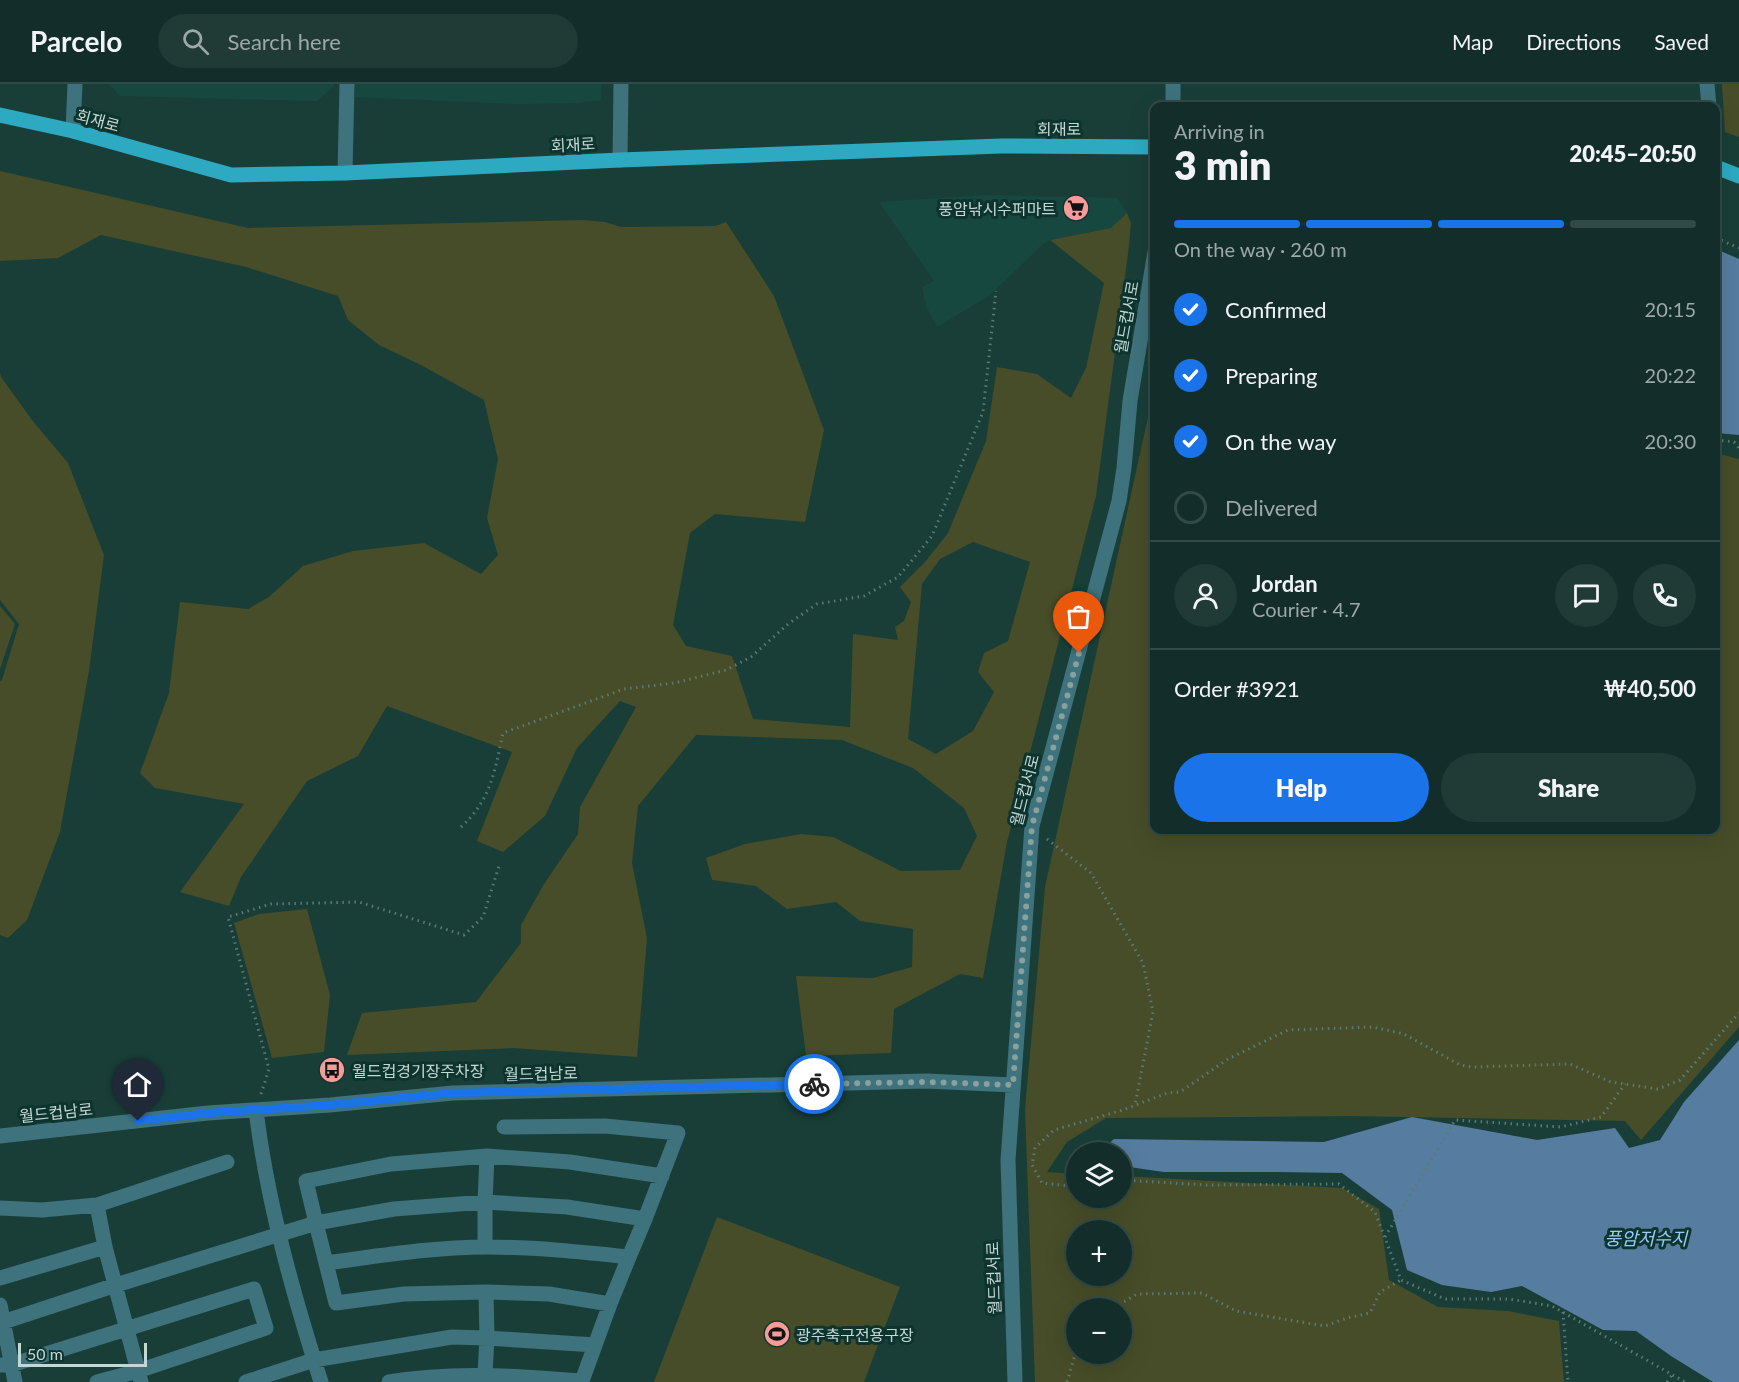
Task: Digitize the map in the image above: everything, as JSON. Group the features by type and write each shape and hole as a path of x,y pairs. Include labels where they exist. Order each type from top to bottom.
{"main road":[{"name":"회재로","path":"0,115 73,131 231,175 345,173 1001,146 1150,147"},
{"path":"1720,169 1739,176"}],"street":[{"path":"73,131 75,84"},
{"path":"345,173 347,84"},
{"path":"620,160 621,84"},
{"path":"1707,84 1709,102"},
{"name":"월드컵서로","path":"1015,1382 1008,1160 1032,826 1119,501 1130,401 1150,282"},
{"name":"월드컵남로","path":"0,1136 208,1113 330,1105 453,1093 926,1082 1013,1085"},
{"path":"256,1110 261,1154 280,1234 321,1382"},
{"path":"389,1382 419,1377 485,1374 581,1381 678,1133 605,1126 504,1127"},
{"path":"610,1304 549,1294 486,1292 404,1294 336,1302 306,1181 391,1164 487,1156 570,1162 662,1176"},
{"path":"485,1247 487,1156"},
{"path":"0,1208 42,1210 97,1205 227,1162"},
{"path":"1,1323 316,1223 394,1209 485,1202 567,1207 645,1219"},
{"path":"97,1205 105,1247 140,1377"},
{"path":"0,1278 105,1247"},
{"path":"326,1263 398,1253 485,1247 561,1250 629,1257"},
{"path":"5,1365 254,1289 266,1328 140,1377 97,1382"},
{"path":"485,1374 486,1292"},
{"path":"0,1305 5,1365 15,1382"},
{"path":"246,1382 314,1360 452,1337 595,1345"}],"path":[{"path":"1720,240 1739,248"},
{"path":"461,827 474,815 493,781 503,733 624,689 675,683 726,670 751,657 788,624 817,604 864,596 898,577 932,536 983,412 996,291"},
{"path":"1720,440 1734,442 1739,448"},
{"path":"1032,826 1091,873 1143,963 1154,1012 1135,1105"},
{"path":"256,1110 269,1069 228,917 271,904 359,902 464,934 483,917 500,863"},
{"path":"1066,1186 1042,1183 1032,1165 1035,1148 1054,1130 1167,1093 1180,1092 1228,1059 1288,1030 1373,1027 1404,1034 1460,1065 1472,1067 1570,1064 1611,1082 1658,1089 1680,1080 1739,1013"},
{"path":"1385,1238 1455,1120 1561,1127 1601,1117 1625,1084"},
{"path":"1132,1181 1206,1185 1339,1184 1375,1212 1401,1280 1444,1299 1509,1299 1552,1306 1685,1382"},
{"path":"1130,1298 1137,1294 1202,1293 1236,1311 1325,1326 1370,1313 1380,1292 1401,1280"},
{"path":"1563,1312 1568,1382"},
{"path":"1067,1382 1072,1364"},
{"path":"1667,1382 1672,1375"}],"shaded area":[{"path":"109,84 334,84 334,86 317,101 120,96"},
{"path":"355,84 601,84 601,100 576,103 513,104 355,97"},
{"path":"1722,84 1739,84 1739,137 1725,132"},
{"path":"0,171 248,228 583,220 605,222 621,227 715,226 726,222 774,296 824,430 805,522 715,514 690,533 673,625 686,646 732,656 753,719 850,727 853,634 898,640 895,627 904,621 911,602 900,587 925,562 948,533 986,441 997,367 1037,374 1071,398 1086,368 1104,283 1050,240 1111,228 1127,213 1131,223 1129,246 1096,496 1007,842 983,978 960,974 894,1009 891,1053 806,1056 796,976 873,978 912,967 913,929 860,921 836,902 787,909 756,886 712,880 706,858 745,844 801,834 833,837 901,871 960,870 977,836 964,808 913,768 842,740 696,735 638,806 632,863 647,938 637,1057 513,1048 347,1055 362,1013 476,1002 521,943 521,925 544,884 578,834 580,807 636,707 620,701 577,748 545,816 503,852 477,841 512,752 387,706 358,756 307,781 241,877 229,906 180,892 244,804 155,788 140,773 169,693 180,602 248,609 269,597 303,566 353,551 424,543 481,574 498,555 487,518 498,459 484,400 379,345 348,320 338,296 246,267 101,235 58,258 0,261","holes":["973,542 1030,562 1008,641 984,653 978,672 994,692 973,731 936,754 908,739 922,584 940,559"]},
{"path":"988,195 1117,198 1127,213 1111,228 1050,240 1043,244 990,295 937,327 926,306 922,287 934,281 879,202"},
{"path":"0,373 32,420 68,463 104,555 89,671 60,832 27,920 8,938 0,935 0,681 19,624 0,600"},
{"path":"1150,408 1150,834 1720,834 1720,454 1739,459 1739,1027 1641,1140 1625,1121 1351,1116 1106,1118 1066,1142 1047,1172 1066,1173 1066,1208 1132,1208 1132,1177 1342,1188 1379,1209 1389,1280 1438,1307 1508,1311 1559,1321 1564,1382 1035,1382 1025,1109 1045,887"},
{"path":"0,606 15,624 0,669"},
{"path":"307,909 330,995 324,1052 272,1058 234,923 259,914"},
{"name":"광주축구전용구장","path":"717,1217 900,1287 864,1382 654,1382"}],"water":[{"path":"1720,251 1739,259 1739,435 1720,433"},
{"name":"풍암저수지","path":"1739,1040 1739,1382 1713,1382 1636,1331 1603,1330 1522,1286 1491,1292 1442,1285 1407,1270 1392,1210 1342,1173 1164,1172 1132,1167 1132,1142 1111,1142 1114,1139 1324,1142 1412,1117 1537,1140 1615,1128 1629,1148 1660,1140 1684,1102"}],"way so far":[{"path":"814,1084 926,1082 1013,1085 1032,826 1079,653"}],"place":[{"name":"풍암낚시수퍼마트","path":"1076,208"},
{"name":"월드컵경기장주차장","path":"332,1070"},
{"name":"광주축구전용구장","path":"777,1334"}],"route":[{"path":"138,1121 453,1093 814,1084"}]}
